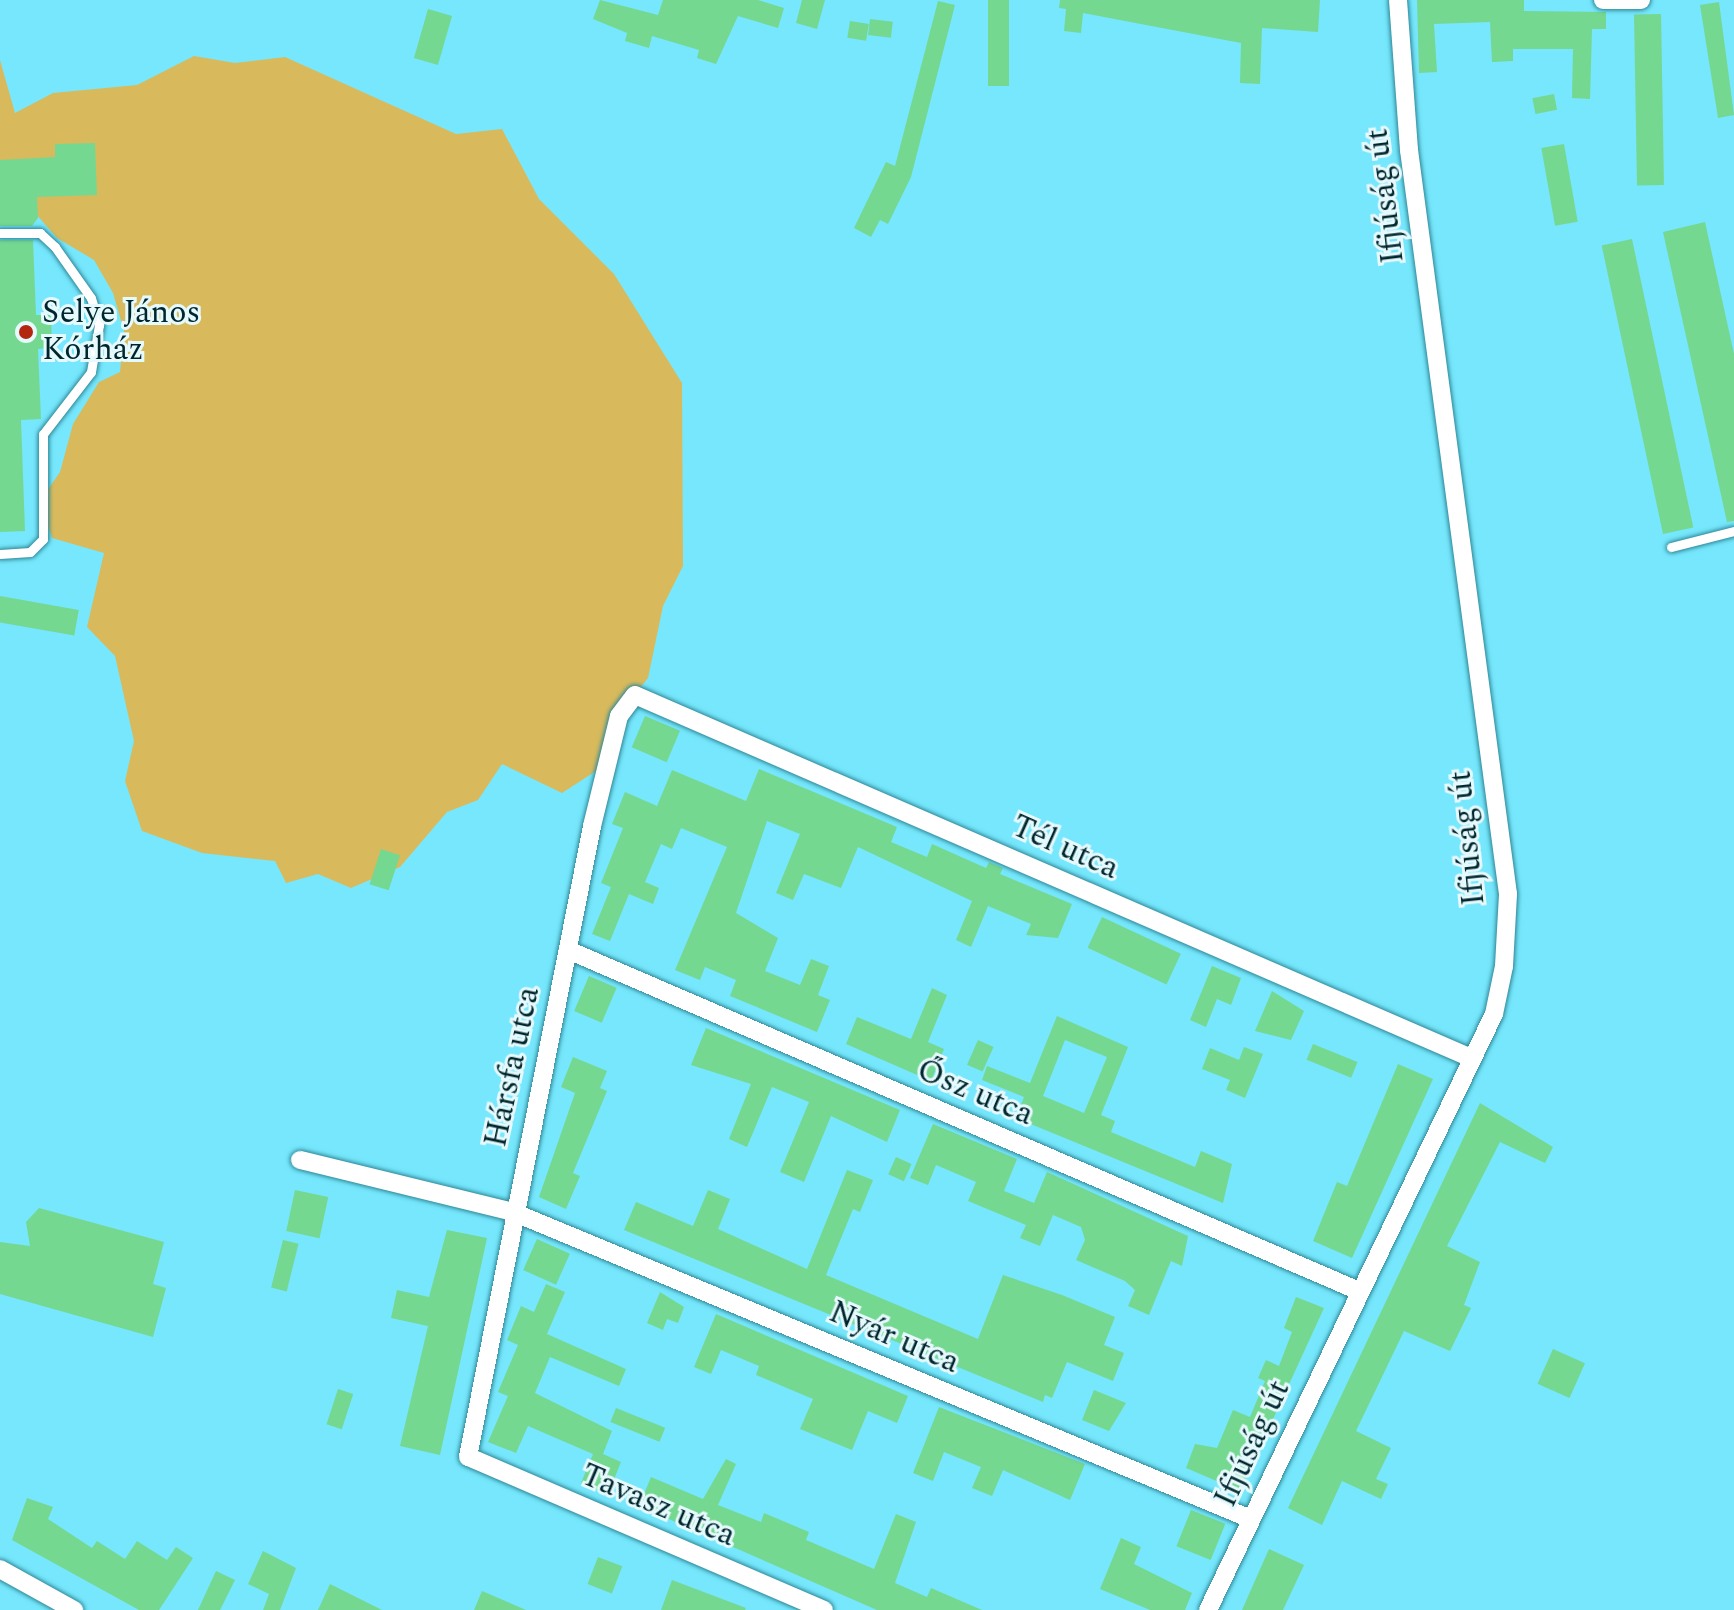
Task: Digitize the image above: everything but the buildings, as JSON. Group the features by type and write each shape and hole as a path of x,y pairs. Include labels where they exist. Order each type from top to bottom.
{"street":[{"name":"Ifjúság út","path":"1208,1610 1494,1014 1508,894 1409,150 1398,0"},
{"path":"1603,0 1641,0"},
{"name":"Tél utca","path":"635,695 1471,1058"},
{"name":"Hársfa utca","path":"468,1457 513,1212 619,716 635,695"},
{"name":"Ősz utca","path":"568,950 1359,1291"},
{"name":"Nyár utca","path":"300,1160 513,1212 1251,1519"},
{"name":"Tavasz utca","path":"468,1457 824,1610"},
{"path":"0,1569 74,1610"}],"lane":[{"path":"0,233 40,233 91,298 99,325 91,372 43,434 43,539 30,552 0,554"},
{"path":"1671,547 1734,531"}],"shaded area":[{"path":"194,56 235,63 285,57 456,134 502,129 539,199 614,274 682,383 683,566 663,606 648,678 605,731 608,746 596,771 562,793 502,764 478,800 447,812 400,867 351,888 318,874 286,883 275,861 202,853 142,831 125,781 134,741 115,656 87,627 104,553 52,538 40,501 60,472 73,424 99,382 120,372 124,331 113,293 94,260 57,238 0,173 0,60 15,113 53,93 137,85"}],"place":[{"name":"Selye János Kórház","path":"26,332"}]}
